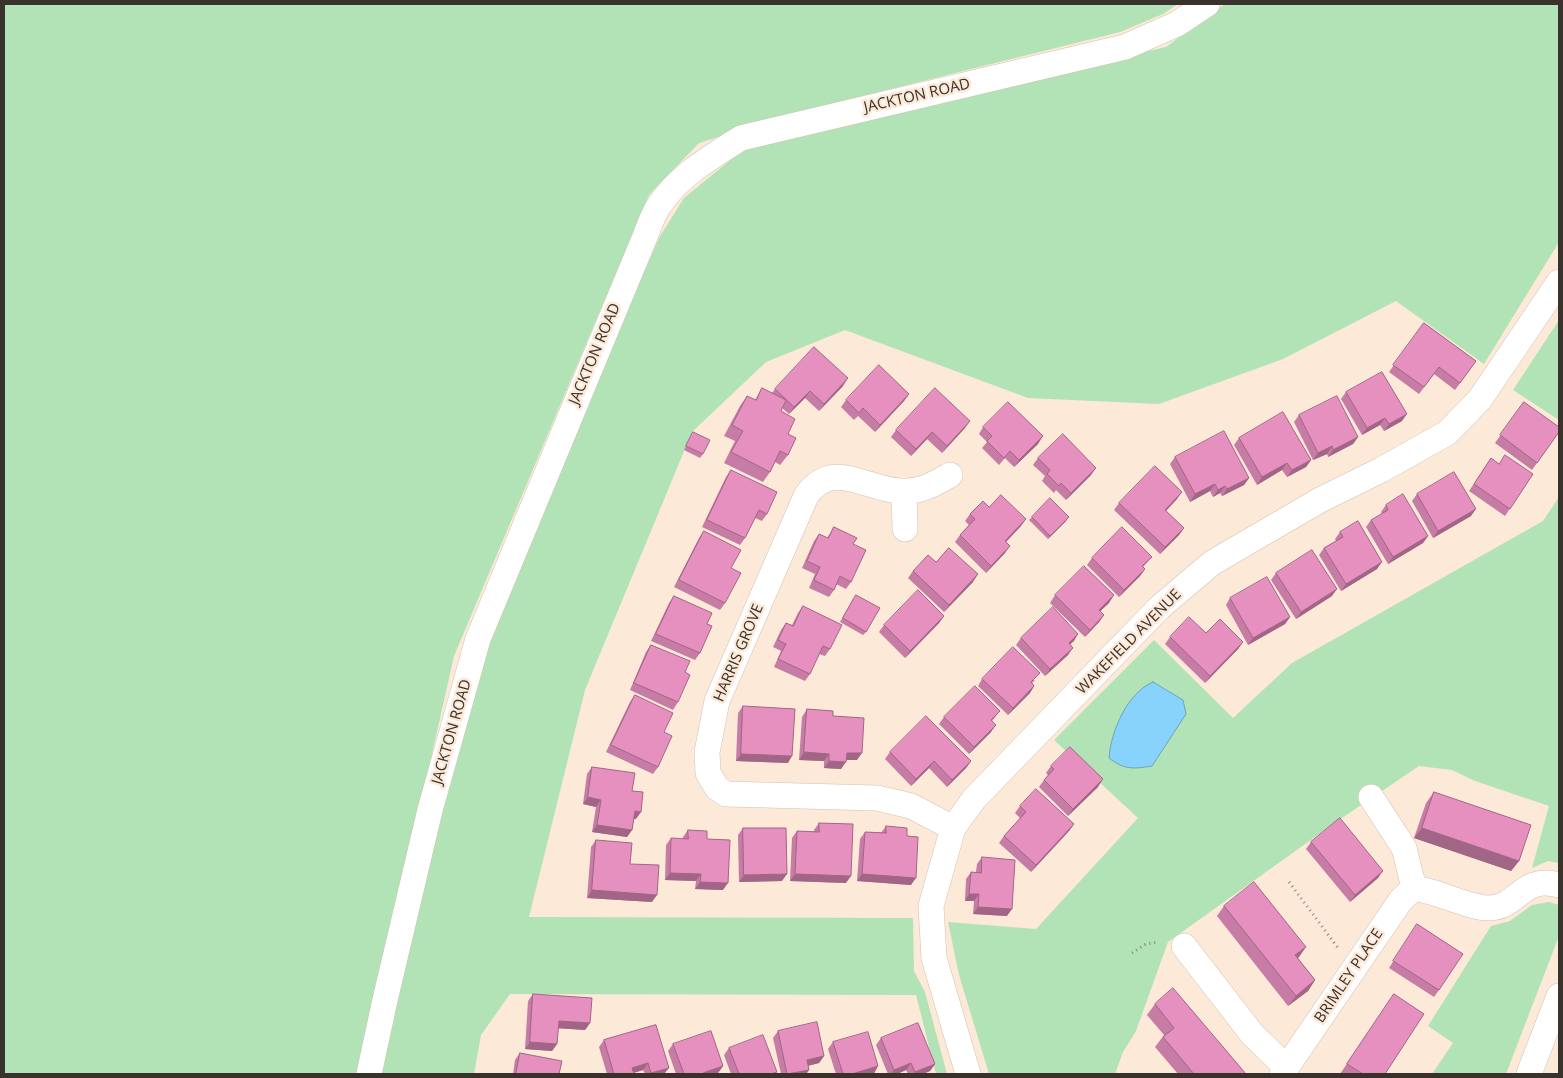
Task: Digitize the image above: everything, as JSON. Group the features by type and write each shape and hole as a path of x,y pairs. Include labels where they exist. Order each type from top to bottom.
{"street":[{"name":"JACKTON ROAD","path":"370,1074 385,1000 430,810 478,639 644,239 658,208 675,185 720,151 742,138 1125,47 1177,24 1208,4"},
{"name":"WAKEFIELD AVENUE","path":"968,1074 934,958 930,906 953,828 974,799 1160,607 1212,563 1320,500 1381,470 1447,432 1480,399 1559,282"},
{"name":"HARRIS GROVE","path":"950,475 926,488 904,491 841,477 823,479 814,485 806,496 717,701 707,752 708,773 717,788 726,794 877,798 911,806 953,828"},
{"path":"904,491 905,529"},
{"path":"1371,797 1404,848 1414,888 1431,891 1482,908 1491,908 1513,899 1531,885 1539,882 1559,885"},
{"name":"BRIMLEY PLACE","path":"1184,946 1252,1034 1284,1071 1401,900 1414,888"},
{"path":"1529,1074 1559,996"}],"path":[{"path":"1289,882 1342,954 1356,965"}],"green space":[{"path":"4,4 1178,4 1163,14 1120,32 794,113 699,143 649,195 454,656 360,1074 4,1074"},
{"path":"1225,4 1559,4 1559,242 1484,364 1396,301 1283,359 1159,404 1028,398 845,330 766,362 692,432 585,690 529,917 913,918 914,971 925,992 947,1074 936,1074 916,995 510,994 481,1035 474,1074 376,1074 463,723 497,611 659,238 684,198 744,149 807,130 1166,47"},
{"path":"1559,320 1559,420 1513,390"},
{"path":"1559,497 1559,863 1548,861 1532,868 1549,806 1475,781 1452,770 1419,766 1336,822 1168,942 1136,1031 1123,1052 1115,1074 989,1074 959,975 948,922 1036,929 1138,818 1054,740 1154,640 1233,718 1292,663 1543,521"},
{"path":"1549,902 1559,905 1559,936 1506,1074 1432,1074 1453,1043 1428,1026 1491,926 1510,921 1532,905"}],"water":[{"path":"1153,682 1183,700 1186,714 1152,766 1124,767 1109,758 1113,736 1128,704 1144,687"}],"building":[{"path":"1424,323 1476,361 1460,383 1439,367 1424,387 1393,365"},
{"path":"814,347 848,378 824,404 810,391 794,407 775,389"},
{"path":"879,365 909,394 880,425 863,408 859,413 846,400"},
{"path":"1382,372 1407,414 1389,424 1385,418 1367,428 1346,392"},
{"path":"762,388 786,400 781,411 795,419 788,434 796,438 788,455 780,451 770,472 731,452 743,431 732,425 747,396 756,400"},
{"path":"935,388 970,421 947,446 932,432 916,449 896,430"},
{"path":"1337,396 1358,437 1333,450 1332,446 1318,453 1299,415"},
{"path":"1008,402 1043,436 1019,460 1010,451 1004,458 987,441 992,436 983,427"},
{"path":"1524,402 1559,427 1559,432 1537,463 1500,435"},
{"path":"1283,412 1311,460 1292,470 1287,463 1262,477 1239,438"},
{"path":"1224,431 1249,478 1227,489 1225,486 1218,490 1215,484 1195,494 1175,457"},
{"path":"693,432 710,440 703,454 686,446"},
{"path":"1063,434 1096,468 1071,493 1061,483 1059,486 1047,474 1050,470 1038,458"},
{"path":"1505,455 1533,474 1510,509 1474,484 1491,458 1499,464"},
{"path":"1155,466 1182,492 1165,510 1184,528 1165,547 1119,503"},
{"path":"731,470 777,492 767,514 759,510 745,538 707,520"},
{"path":"1454,472 1476,509 1438,531 1417,494"},
{"path":"1403,494 1428,536 1393,557 1371,520 1388,510 1386,505"},
{"path":"1001,495 1026,519 1005,541 1010,546 991,566 960,535 975,519 970,514 983,501 989,507"},
{"path":"1050,498 1069,517 1050,536 1032,517"},
{"path":"1358,521 1382,562 1346,584 1324,548 1343,537 1340,532"},
{"path":"834,527 857,538 853,544 866,550 851,582 840,576 834,590 814,580 820,567 807,561 819,534 828,538"},
{"path":"1122,527 1152,557 1142,566 1145,569 1124,590 1092,558"},
{"path":"704,531 741,550 731,568 741,573 725,603 679,580"},
{"path":"949,548 978,574 949,605 913,571 928,555 936,562"},
{"path":"1312,550 1337,589 1301,612 1276,573"},
{"path":"1084,566 1114,595 1099,610 1104,615 1090,630 1055,595"},
{"path":"1267,577 1290,617 1253,638 1230,598"},
{"path":"918,590 944,616 910,651 884,625"},
{"path":"856,595 880,608 866,632 843,618"},
{"path":"674,596 712,613 707,624 712,626 700,653 656,634"},
{"path":"803,606 842,625 830,649 823,646 810,674 778,659 786,644 778,640 786,623 793,626"},
{"path":"1053,607 1078,634 1069,643 1073,648 1050,669 1021,638"},
{"path":"1189,617 1206,633 1220,619 1243,642 1210,676 1170,637"},
{"path":"651,645 690,661 685,672 690,675 678,702 634,683"},
{"path":"1013,647 1040,673 1031,682 1034,686 1013,708 982,679"},
{"path":"975,686 1000,711 991,720 996,725 974,747 944,717"},
{"path":"635,695 673,713 664,732 672,736 658,767 611,745"},
{"path":"743,706 795,709 792,756 741,754"},
{"path":"807,709 833,711 833,716 864,718 862,753 847,753 846,762 829,761 829,754 804,752"},
{"path":"926,716 971,761 952,780 934,761 916,779 890,752"},
{"path":"1070,747 1103,779 1073,809 1044,780 1054,769 1051,766"},
{"path":"592,767 635,773 632,791 643,792 641,812 635,811 632,830 597,825 601,800 588,797"},
{"path":"1036,789 1074,824 1036,865 1004,836 1026,812 1020,806"},
{"path":"1434,792 1531,825 1519,861 1422,828"},
{"path":"1340,818 1383,871 1355,895 1311,842"},
{"path":"819,823 853,824 851,876 795,874 797,831 819,832"},
{"path":"886,826 907,828 907,836 918,837 916,878 862,874 865,832 886,833"},
{"path":"743,828 786,828 787,874 744,875"},
{"path":"688,830 707,831 707,839 730,840 728,883 700,882 701,874 670,873 671,838 688,839"},
{"path":"596,840 632,843 630,864 659,865 657,895 592,890"},
{"path":"982,857 1015,860 1012,909 978,907 979,894 969,894 971,872 981,873"},
{"path":"1254,882 1306,947 1295,955 1315,980 1296,996 1224,906"},
{"path":"1417,924 1463,954 1439,990 1393,961"},
{"path":"1173,988 1246,1074 1194,1074 1163,1037 1174,1028 1155,1004"},
{"path":"533,994 592,998 590,1023 559,1021 557,1044 530,1042"},
{"path":"1394,994 1424,1014 1385,1074 1363,1074 1347,1064"},
{"path":"817,1022 824,1056 807,1060 809,1070 787,1074 778,1031"},
{"path":"918,1023 935,1064 915,1072 911,1063 894,1070 881,1038"},
{"path":"656,1025 669,1068 651,1073 648,1063 632,1068 634,1074 614,1074 604,1040"},
{"path":"711,1031 723,1066 704,1074 684,1074 673,1044"},
{"path":"868,1032 878,1066 852,1074 843,1074 833,1042"},
{"path":"763,1035 777,1072 771,1074 739,1074 729,1048"},
{"path":"520,1053 562,1061 559,1074 516,1074"}]}
